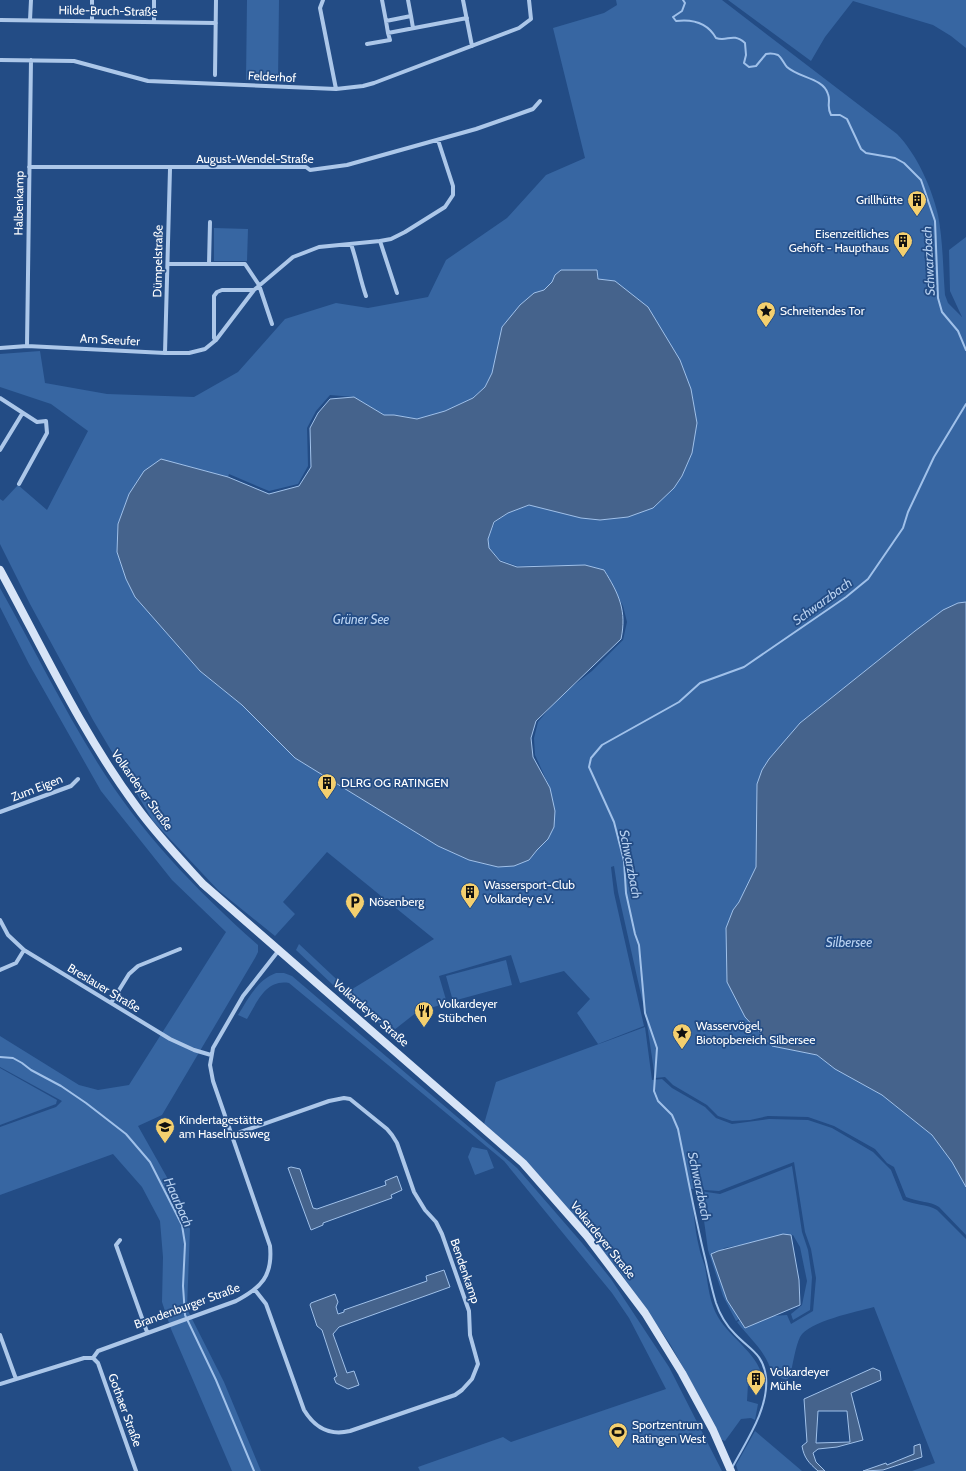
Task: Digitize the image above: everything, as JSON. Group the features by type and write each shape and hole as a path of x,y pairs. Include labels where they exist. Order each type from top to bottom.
{"main road":[{"name":"Volkardeyer Straße","path":"0,570 104,759 136,806 158,834 203,884 523,1163 587,1236 645,1313 682,1372 731,1471"}],"street":[{"path":"30,20 31,0"},
{"path":"92,0 92,21"},
{"path":"154,0 154,22"},
{"path":"215,75 216,0"},
{"path":"323,0 320,8 336,89"},
{"path":"367,44 390,40 382,0"},
{"path":"408,0 413,28"},
{"path":"463,0 472,46"},
{"name":"Felderhof","path":"0,60 74,61 148,81 336,89 363,86 519,28 531,19 530,0"},
{"path":"386,21 411,16"},
{"path":"388,33 467,18"},
{"name":"Hilde-Bruch-Straße","path":"0,20 216,23"},
{"name":"Halbenkamp","path":"27,346 31,60"},
{"name":"August-Wendel-Straße","path":"29,167 170,169 306,168 310,170 347,165 438,140 533,109 540,101"},
{"name":"Am Seeufer","path":"0,348 27,346 166,353 198,352 205,349 216,340 254,290 281,266 301,253 319,247 380,242 405,232 445,207 450,202 453,195 453,186 438,140"},
{"name":"Dümpelstraße","path":"166,353 170,169"},
{"path":"209,264 210,222"},
{"path":"380,242 397,293"},
{"path":"351,244 359,266 360,277 366,296"},
{"path":"168,264 245,264 259,286 272,324"},
{"path":"216,340 214,338 214,303 217,292 222,290 254,290"},
{"path":"0,398 22,414 37,422 46,421 47,433 19,484"},
{"path":"0,450 22,414"},
{"name":"Zum Eigen","path":"0,812 71,786 78,779"},
{"name":"Breslauer Straße","path":"0,920 8,935 24,950 170,1039 194,1050 211,1055"},
{"path":"111,1003 129,974 138,966 180,949"},
{"path":"0,970 16,963 24,950"},
{"name":"Brandenburger Straße","path":"0,1384 84,1358 93,1358 98,1350 236,1301 255,1290 262,1283 269,1268 270,1246 213,1081 211,1055 213,1048 243,996 279,950"},
{"name":"Bendenkamp","path":"232,1135 301,1110 344,1098 356,1102 387,1129 397,1143 414,1192 425,1210 436,1222 442,1234 469,1311 470,1335 477,1357 478,1368 467,1386 455,1395 350,1431 339,1434 330,1433 315,1424 304,1410 266,1304 255,1290"},
{"path":"120,1240 116,1245 147,1332"},
{"path":"0,1335 16,1379"},
{"name":"Gothaer Straße","path":"93,1358 99,1367 136,1471"}],"shaded area":[{"path":"247,0 279,0 278,81 246,80"},
{"path":"616,0 722,0 897,134 917,161 932,194 940,225 945,295 948,303 962,317 950,291 949,250 966,237 966,602 958,603 915,631 800,723 762,770 756,867 739,902 733,910 726,928 727,942 772,1045 817,1055 835,1069 882,1095 932,1135 952,1162 966,1187 966,1235 939,1207 906,1197 894,1167 887,1163 875,1149 834,1126 808,1117 768,1116 750,1120 732,1121 718,1116 707,1105 673,1085 665,1077 655,1078 646,1017 618,892 614,866 611,867 614,893 644,1026 598,1044 577,1013 590,999 564,971 520,983 511,955 439,976 447,1003 417,1012 389,1034 358,1000 351,1002 296,950 299,944 349,991 434,939 327,852 283,902 295,914 275,936 218,890 153,821 93,720 30,604 0,544 0,499 3,501 18,485 47,510 88,431 51,404 0,387 0,354 40,351 45,383 107,394 194,397 238,372 285,319 336,303 368,308 428,297 446,260 507,218 546,175 585,158 553,28 604,13 617,5","holes":["555,275 615,281 691,389 697,423 692,453 682,476 674,488 653,507 628,517 600,520 581,518 530,505 508,513 495,522 488,539 489,548 500,560 517,566 585,565 604,570 623,606 627,622 623,640 592,671 559,697 538,722 534,738 535,755 550,788 548,839 529,860 498,867 469,860 438,846 295,758 242,705 200,671 135,597 117,552 118,524 129,494 176,463 228,477 229,474 269,491 298,484 308,466 307,428 316,411 330,395 354,397 384,415 394,415 417,419 445,411 473,398 485,387 492,373 502,327 534,293 544,290 552,282"]},
{"path":"728,0 966,0 966,48 951,36 933,25 853,1 825,37 811,61"},
{"path":"214,228 248,229 247,261 214,261"},
{"path":"0,588 97,762 132,813 171,860 192,882 235,925 258,945 258,952 255,958 162,1115 138,1126 173,1188 190,1229 187,1309 224,1382 261,1471 232,1471 171,1329 162,1302 163,1257 160,1221 142,1187 113,1154 0,1195 0,1127 56,1107 62,1101 0,1067 0,1036 79,1085 98,1090 129,1085 226,932 172,880 101,791 29,664 0,607"},
{"path":"506,960 512,985 453,1001 446,976"},
{"path":"276,973 284,973 292,976 517,1168 611,1279 669,1367 722,1471 420,1471 418,1467 503,1437 511,1442 666,1389 629,1318 612,1293 504,1161 289,983 281,983 268,988 263,993 247,1019 238,1015 258,985 269,976"},
{"path":"645,1027 652,1080 662,1079 672,1088 705,1107 716,1118 732,1124 769,1119 808,1120 832,1128 873,1152 891,1170 903,1200 937,1210 966,1239 966,1471 912,1471 935,1463 874,1307 845,1314 813,1326 805,1331 798,1341 790,1376 787,1380 772,1375 763,1353 737,1322 744,1318 787,1315 791,1324 813,1311 816,1278 811,1249 805,1232 794,1162 719,1191 691,1189 697,1240 715,1311 731,1334 753,1358 759,1367 762,1376 762,1386 748,1384 747,1401 758,1404 755,1420 751,1418 741,1419 725,1441 720,1439 670,1344 620,1272 542,1179 484,1124 496,1082"},
{"path":"0,1068 57,1100 56,1104 0,1125"},
{"path":"472,1147 487,1150 494,1168 475,1175 468,1157"},
{"path":"792,1166 802,1232 808,1250 812,1277 810,1310 793,1320 791,1314 802,1305 807,1281 800,1247 793,1235 724,1248 718,1256 741,1318 736,1321 723,1296 708,1250 700,1191 720,1194"},
{"path":"755,1431 802,1471 738,1471 736,1465"}],"water":[{"name":"Grüner See","path":"561,270 597,270 598,279 615,281 648,307 680,360 691,389 697,423 692,453 682,476 674,488 653,508 628,517 600,520 581,518 529,505 508,513 494,522 488,539 489,548 500,561 517,567 585,565 604,570 618,595 623,620 621,639 536,721 531,738 533,757 550,788 555,811 554,827 548,839 529,860 514,866 498,867 469,860 438,846 295,758 242,705 200,671 135,597 126,579 117,552 118,524 129,494 144,471 161,459 228,477 269,494 299,486 311,467 310,428 318,413 330,399 354,397 384,415 394,415 417,419 445,411 473,398 485,387 492,373 502,327 520,305 534,293 544,290 552,282 555,275"},
{"name":"Silbersee","path":"966,602 966,1187 952,1162 932,1135 882,1095 835,1069 817,1055 772,1046 745,1017 727,982 726,928 733,910 739,902 756,867 757,784 762,770 769,759 800,723 915,631 943,610 958,603"},
{"path":"291,1167 300,1169 313,1208 317,1209 386,1185 385,1181 397,1176 402,1190 391,1195 392,1198 323,1223 323,1225 311,1230 288,1168"},
{"path":"783,1234 791,1235 799,1280 800,1305 745,1328 727,1300 711,1254"},
{"path":"444,1270 450,1287 339,1327 333,1334 347,1373 354,1371 359,1385 348,1389 336,1383 334,1378 337,1376 322,1330 317,1326 310,1305 311,1303 335,1294 338,1302 336,1307 338,1314 344,1312 344,1310 427,1281 426,1276"},
{"path":"873,1368 880,1371 881,1380 851,1393 863,1440 837,1447 818,1449 813,1453 816,1462 825,1471 818,1471 807,1460 804,1454 802,1446 807,1442 804,1399","holes":["818,1411 847,1411 850,1442 816,1443"]},
{"path":"920,1444 922,1457 883,1470 863,1471 886,1463 887,1465 914,1454 914,1446"}],"waterway":[{"name":"Schwarzbach","path":"683,0 685,3 682,11 673,17 676,21 693,21 704,25 716,38 737,38 741,40 745,43 746,55 744,63 749,67 756,66 766,54 772,53 778,55 792,71 816,81 825,89 829,97 829,109 831,115 840,115 847,119 861,149 866,153 895,158 904,163 921,180 935,221 938,298 942,312 958,331 966,350"},
{"name":"Schwarzbach","path":"733,1466 761,1412 766,1389 766,1377 759,1357 729,1327 716,1303 698,1229 678,1129 672,1115 658,1101 654,1091 657,1048 645,1013 639,945 635,934 626,893 624,861 614,822 589,767 591,758 602,745 679,702 700,683 744,667 846,597 868,579 903,528 908,512 934,457 966,404"},
{"name":"Haarbach","path":"0,1057 13,1058 31,1070 61,1086 86,1103 126,1134 150,1162 182,1225 185,1244 183,1286 185,1315 216,1380 254,1471"}],"place":[{"name":"Grillhütte","path":"917,217"},
{"name":"Eisenzeitliches Gehöft - Haupthaus","path":"903,258"},
{"name":"Schreitendes Tor","path":"766,328"},
{"name":"DLRG OG RATINGEN","path":"327,800"},
{"name":"Wassersport-Club Volkardey e.V.","path":"470,909"},
{"name":"Nösenberg","path":"355,919"},
{"name":"Volkardeyer Stübchen","path":"424,1028"},
{"name":"Wasservögel, Biotopbereich Silbersee","path":"682,1050"},
{"name":"Kindertagestätte am Haselnussweg","path":"165,1144"},
{"name":"Volkardeyer Mühle","path":"756,1396"},
{"name":"Sportzentrum Ratingen West","path":"618,1449"}]}
